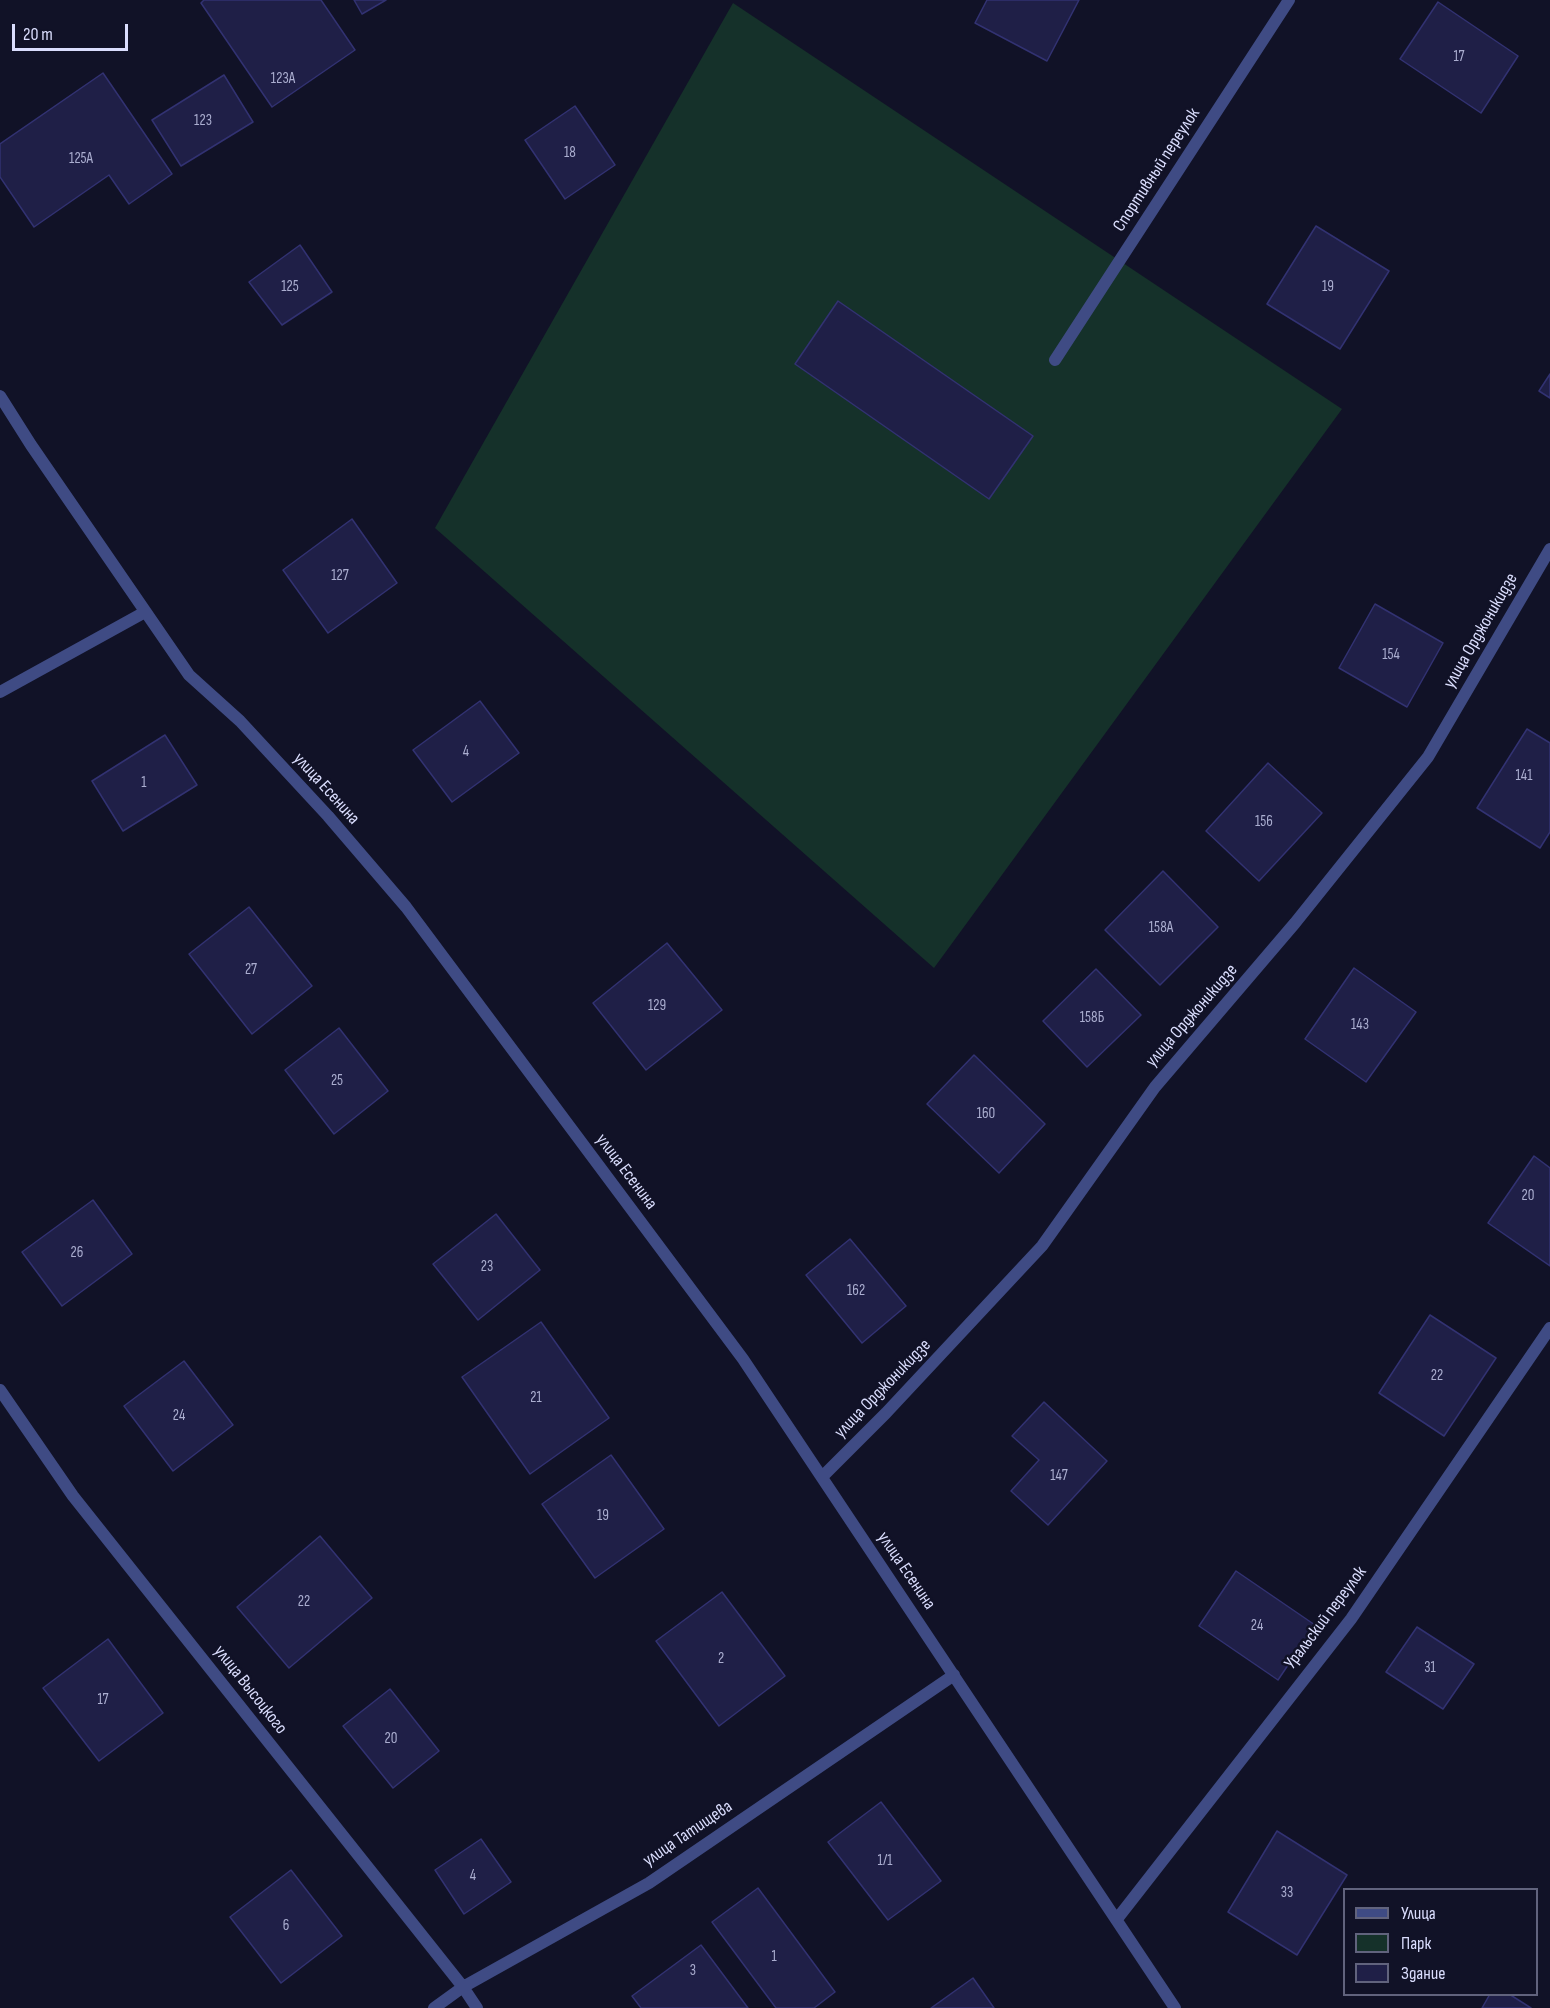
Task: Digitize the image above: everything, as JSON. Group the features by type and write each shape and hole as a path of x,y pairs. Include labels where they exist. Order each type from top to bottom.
{"street":[{"name":"Спортивный переулок","path":"1055,360 1289,0"},
{"name":"улица Есенина","path":"0,396 31,445 189,675 240,721 328,816 406,907 743,1359 1175,2008"},
{"name":"улица Орджоникидзе","path":"822,1477 886,1413 1042,1246 1155,1086 1295,923 1428,757 1550,549"},
{"path":"0,692 146,612"},
{"name":"Уральский переулок","path":"1116,1919 1351,1619 1550,1328"},
{"name":"улица Высоцкого","path":"0,1390 73,1496 463,1987 477,2008"},
{"name":"улица Татищева","path":"434,2008 463,1987 649,1883 954,1675"}],"green space":[{"path":"733,3 1342,409 934,968 435,528"}],"building":[{"path":"204,0 321,0 355,50 272,107 201,3"},
{"path":"354,0 386,0 362,14"},
{"path":"987,0 1079,0 1047,61 975,23"},
{"path":"1438,2 1518,56 1481,113 1400,59"},
{"path":"103,73 172,174 129,204 109,175 34,227 0,177 0,144"},
{"path":"224,75 253,122 181,166 152,120"},
{"path":"575,106 615,165 565,199 525,140"},
{"path":"1316,226 1389,271 1340,349 1267,304"},
{"path":"300,245 332,292 282,325 249,282"},
{"path":"838,301 1033,436 989,499 795,364"},
{"path":"1550,374 1550,398 1539,391"},
{"path":"352,519 397,583 328,633 283,570"},
{"path":"1375,604 1443,643 1407,707 1339,668"},
{"path":"480,701 519,753 452,802 413,750"},
{"path":"1527,729 1550,743 1550,832 1540,848 1477,808"},
{"path":"165,735 197,785 123,831 92,781"},
{"path":"1268,763 1322,813 1259,881 1206,831"},
{"path":"1163,871 1218,927 1160,985 1105,930"},
{"path":"249,907 312,986 252,1034 189,954"},
{"path":"667,943 722,1010 646,1070 593,1003"},
{"path":"1354,968 1416,1012 1366,1082 1305,1039"},
{"path":"1096,969 1141,1015 1087,1067 1043,1021"},
{"path":"339,1028 388,1091 334,1134 285,1070"},
{"path":"974,1055 1045,1124 999,1173 927,1104"},
{"path":"1534,1156 1550,1168 1550,1266 1488,1223"},
{"path":"93,1200 132,1254 62,1306 22,1252"},
{"path":"496,1214 540,1270 478,1320 433,1264"},
{"path":"850,1239 906,1306 862,1343 806,1275"},
{"path":"1430,1315 1496,1358 1444,1436 1379,1393"},
{"path":"541,1322 609,1418 530,1474 462,1377"},
{"path":"184,1361 233,1425 173,1471 124,1406"},
{"path":"1044,1402 1107,1461 1048,1525 1011,1491 1039,1460 1012,1436"},
{"path":"611,1455 664,1529 595,1578 542,1504"},
{"path":"320,1536 372,1598 289,1668 237,1607"},
{"path":"1236,1571 1315,1625 1278,1680 1199,1626"},
{"path":"722,1592 785,1676 719,1726 656,1641"},
{"path":"1417,1627 1474,1664 1443,1709 1386,1672"},
{"path":"108,1639 163,1713 99,1761 43,1688"},
{"path":"390,1689 439,1751 393,1788 343,1726"},
{"path":"881,1802 941,1881 888,1920 828,1842"},
{"path":"1277,1831 1347,1875 1297,1955 1228,1912"},
{"path":"481,1839 511,1882 464,1914 435,1870"},
{"path":"291,1870 342,1936 281,1983 230,1917"},
{"path":"758,1888 835,1992 814,2008 776,2008 712,1922"},
{"path":"701,1945 748,2008 641,2008 632,1996"},
{"path":"973,1978 994,2008 931,2008"},
{"path":"1489,1996 1512,1996 1531,2008 1482,2008"}]}
